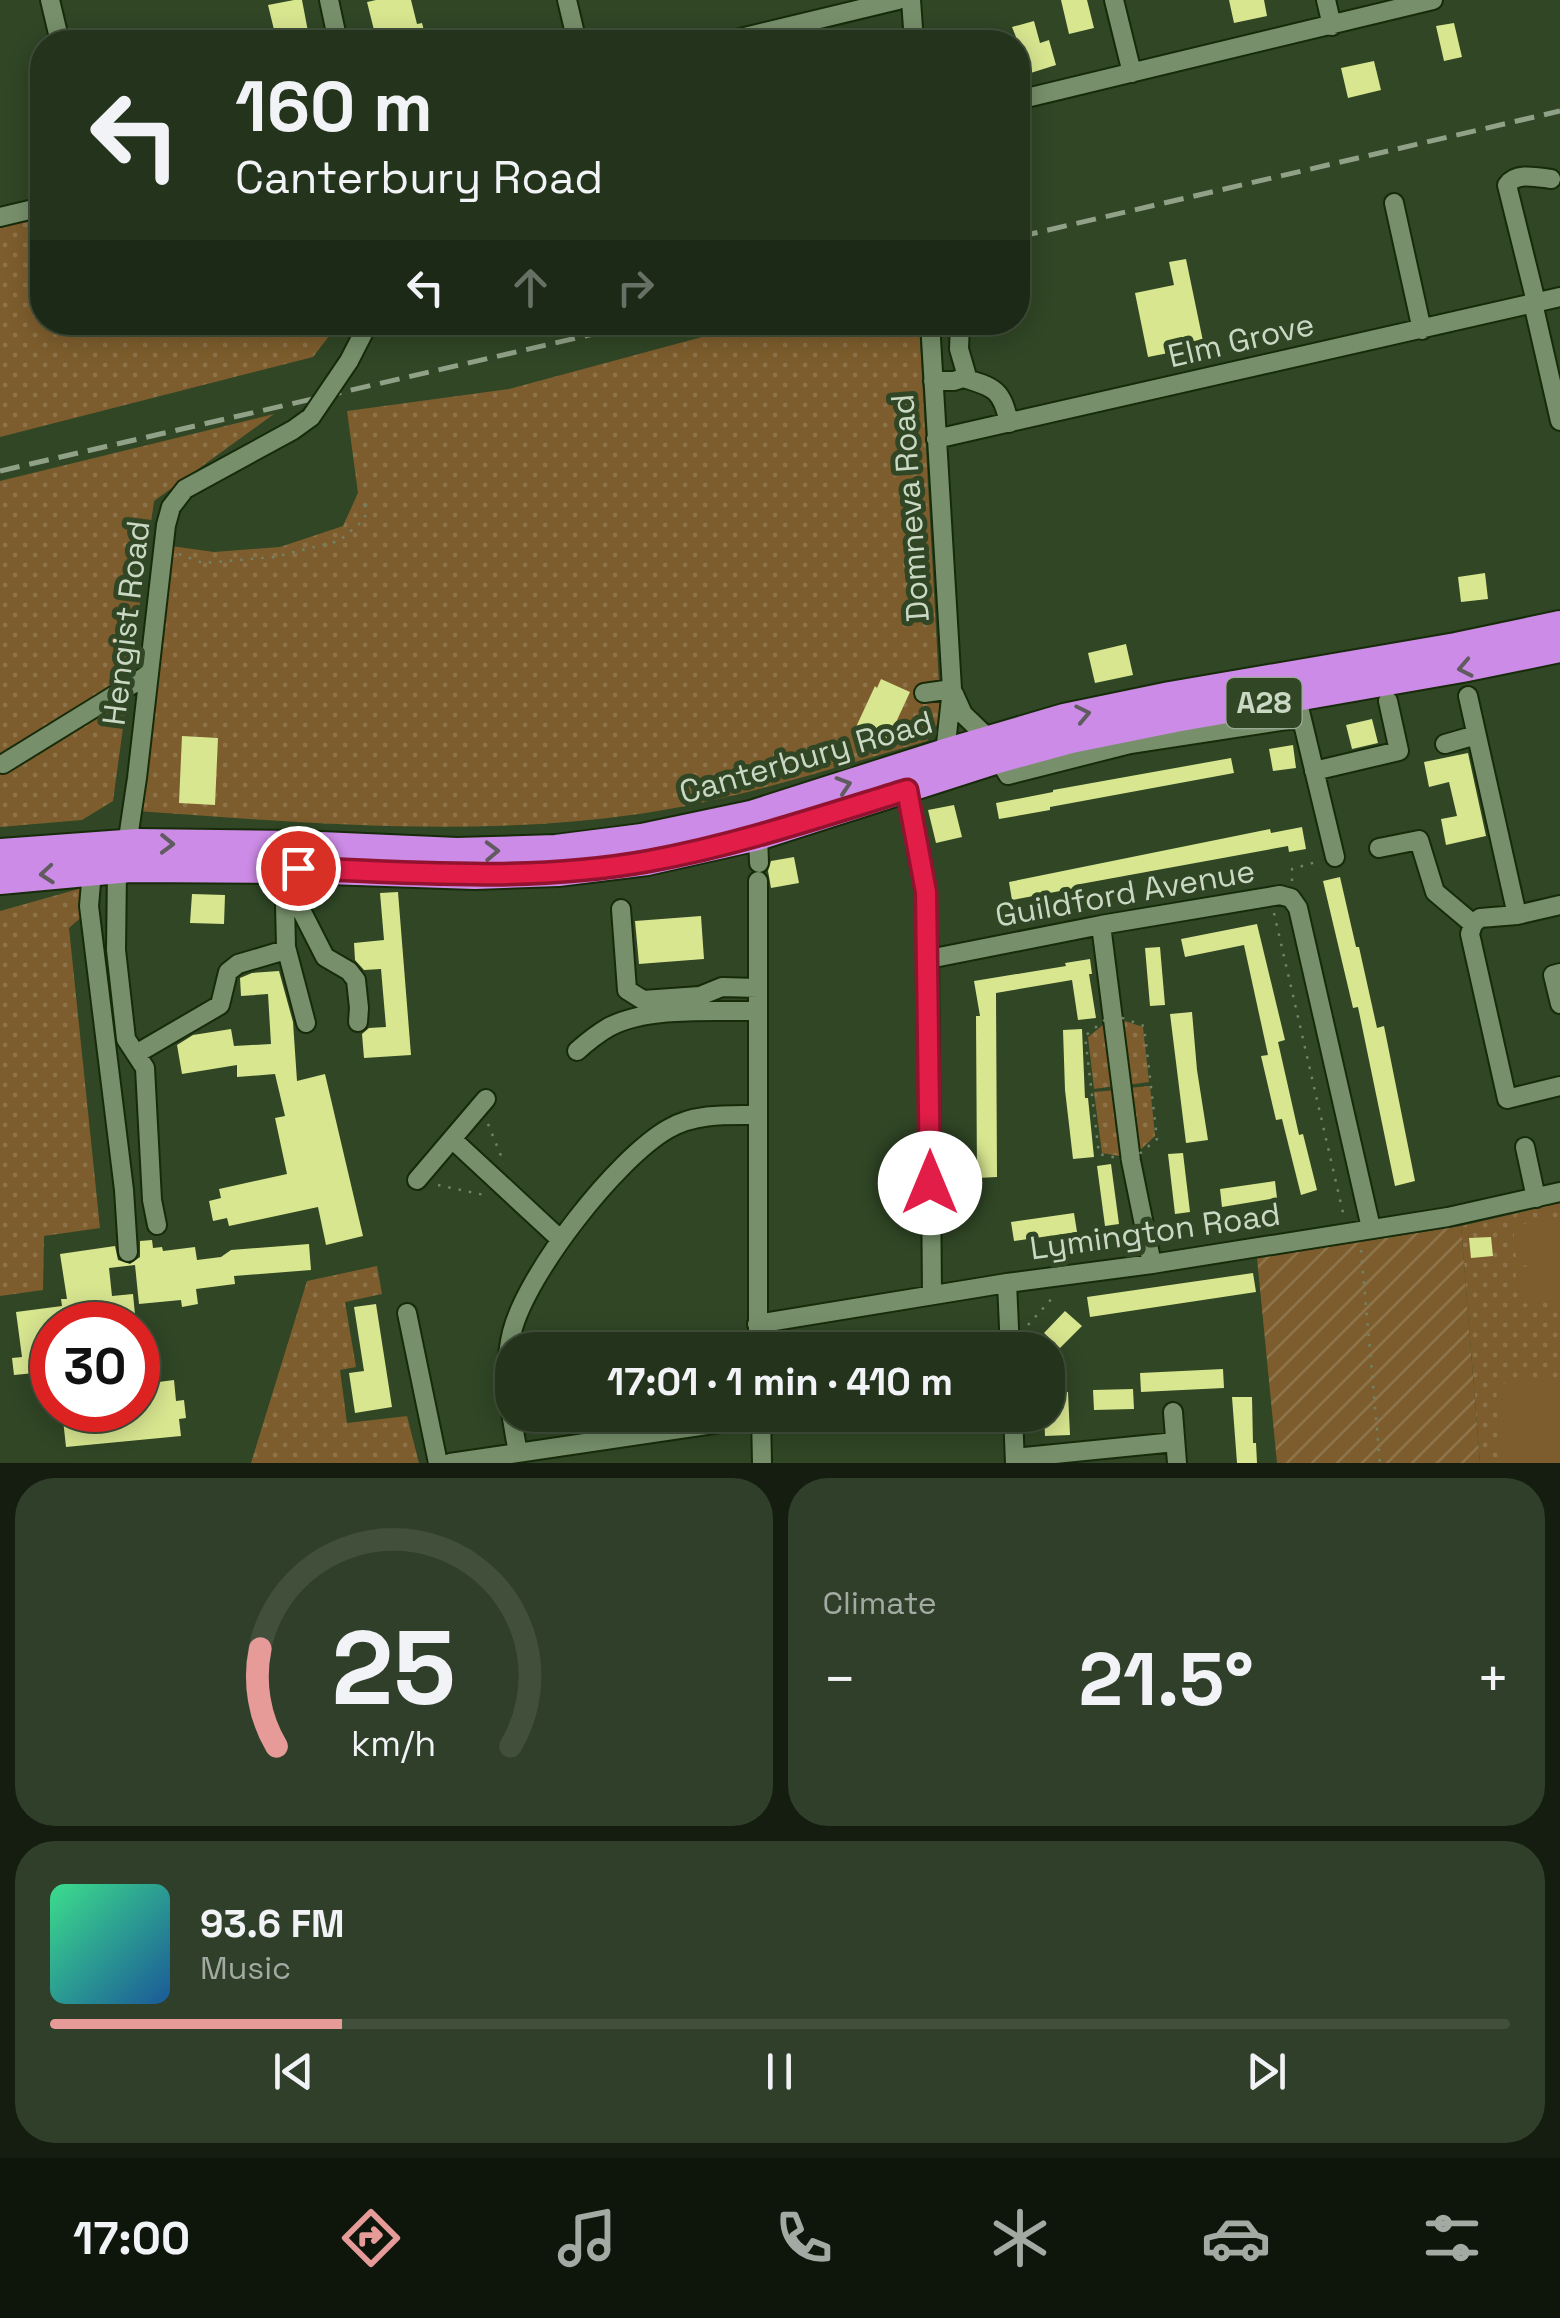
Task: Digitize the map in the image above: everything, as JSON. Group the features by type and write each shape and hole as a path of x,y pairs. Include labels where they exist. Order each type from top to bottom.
{"highway":[{"name":"Canterbury Road","path":"1298,697 1456,646 1560,625"},
{"name":"Canterbury Road","path":"291,857 475,875 558,872 646,861 758,860 1064,718 1117,707 1298,697 1560,648"},
{"name":"Canterbury Road","path":"0,853 112,862 556,849 642,838 751,816 945,752 994,749"},
{"name":"Canterbury Road","path":"0,880 112,862"}],"street":[{"path":"50,0 57,30"},
{"path":"329,0 335,30"},
{"path":"567,0 574,30"},
{"path":"774,30 898,0"},
{"path":"911,0 913,30"},
{"path":"1114,0 1132,73"},
{"path":"1326,0 1332,26"},
{"path":"1030,97 1433,0"},
{"path":"1551,179 1519,177 1507,185 1560,421"},
{"path":"1394,202 1422,330"},
{"path":"0,217 30,211"},
{"name":"Elm Grove","path":"936,439 1560,297"},
{"name":"Hengist Road","path":"112,862 137,778 171,507 184,489 311,417 362,335"},
{"name":"Domneva Road","path":"931,335 952,689 945,752"},
{"path":"960,335 959,349 966,368 963,378"},
{"path":"933,381 963,378 998,391 1009,423"},
{"path":"3,764 149,674"},
{"path":"924,692 952,689 963,714 994,749"},
{"path":"1468,696 1517,915"},
{"path":"1298,697 1335,857"},
{"name":"Canterbury Road","path":"994,749 1008,775 1298,697"},
{"path":"1314,770 1399,751 1388,701"},
{"path":"1445,744 1476,736"},
{"path":"907,790 926,892 932,1295"},
{"path":"1379,848 1419,840 1435,892 1473,924"},
{"path":"291,857 286,947 306,1023"},
{"path":"291,857 298,904 318,946 324,957 349,971 356,980 358,1022"},
{"path":"758,860 752,904 758,988 758,1332"},
{"path":"112,862 126,1039 145,1068 152,1200 157,1226"},
{"path":"112,862 89,906 128,1252"},
{"name":"Guildford Avenue","path":"929,959 1280,894 1291,898 1298,908 1359,1231"},
{"path":"1560,904 1517,915 1480,918 1470,934 1507,1099 1560,1086"},
{"path":"620,909 627,990 643,1000 700,996 722,987 758,988"},
{"path":"1101,926 1131,1161 1152,1264"},
{"path":"136,1054 220,1004 228,972 238,964 282,952 286,947"},
{"path":"1560,974 1552,976 1560,1004"},
{"path":"577,1051 612,1026 639,1018 758,1011"},
{"path":"417,1180 486,1099"},
{"path":"518,1453 507,1366 512,1331 530,1287 562,1240 629,1161 669,1128 713,1115 758,1115"},
{"path":"452,1139 562,1240"},
{"path":"1525,1147 1536,1198"},
{"name":"Lymington Road","path":"758,1324 1448,1217 1560,1192"},
{"path":"1007,1283 1009,1332"},
{"path":"407,1312 438,1463"},
{"path":"1173,1412 1177,1463"},
{"path":"450,1463 656,1432"},
{"path":"761,1432 762,1463"},
{"path":"1014,1432 1015,1461 1176,1442"}],"path":[{"path":"164,549 202,562 274,557 339,541 365,519 366,496"},
{"path":"1291,898 1292,869 1335,857"},
{"path":"1270,897 1359,1231 1380,1463"},
{"path":"1024,1332 1074,1274"}],"shaded area":[{"path":"30,221 30,335 330,335 313,357 0,437 0,227"},
{"path":"709,335 920,335 941,718 927,741 712,800 576,821 388,826 137,811 171,546 214,552 280,547 343,526 358,493 347,411 509,389"},
{"path":"274,414 154,501 113,801 82,820 0,827 0,481"},
{"path":"82,888 84,915 69,928 100,1228 44,1236 43,1290 0,1296 0,911"},
{"path":"1119,1019 1143,1027 1149,1082 1127,1085"},
{"path":"1108,1021 1116,1086 1094,1089 1088,1037"},
{"path":"1150,1086 1155,1136 1136,1154 1127,1088"},
{"path":"1116,1090 1125,1157 1102,1153 1094,1092"},
{"path":"1560,1203 1560,1463 1480,1463 1461,1226"},
{"path":"1560,1220 1560,1299 1520,1304 1515,1268 1543,1264 1517,1266 1513,1225"},
{"path":"1461,1226 1480,1463 1277,1463 1257,1258"},
{"path":"377,1266 382,1294 345,1302 356,1367 340,1370 347,1423 407,1416 419,1463 251,1463 307,1281"},
{"path":"1560,1379 1560,1463 1501,1463 1496,1384"}],"building":[{"path":"302,0 308,30 274,30 268,5"},
{"path":"411,0 417,24 422,23 424,30 374,30 367,2"},
{"path":"1061,0 1087,0 1094,28 1069,34"},
{"path":"1229,0 1264,0 1267,16 1234,23"},
{"path":"1034,21 1040,43 1049,40 1056,65 1030,73 1030,30 1012,27"},
{"path":"1454,23 1462,57 1444,61 1436,26"},
{"path":"1374,61 1381,90 1348,98 1341,68"},
{"path":"1186,259 1204,346 1148,357 1135,293 1174,285 1169,262"},
{"path":"1485,573 1488,599 1461,602 1458,577"},
{"path":"1126,644 1133,675 1095,683 1088,653"},
{"path":"881,679 910,692 886,744 881,742 877,750 861,743 865,731 856,727"},
{"path":"1372,719 1378,743 1352,749 1346,725"},
{"path":"182,736 218,738 215,805 179,803"},
{"path":"1293,745 1296,768 1273,771 1269,749"},
{"path":"1468,753 1486,836 1446,845 1441,819 1457,816 1449,782 1429,787 1424,762"},
{"path":"1231,758 1234,773 999,819 996,803"},
{"path":"954,805 962,837 936,843 928,810"},
{"path":"1302,827 1306,849 1289,852 1288,846 1012,900 1009,882 1270,829 1271,833"},
{"path":"794,857 799,883 771,888 771,861"},
{"path":"1340,877 1377,1028 1384,1026 1415,1181 1395,1186 1358,1007 1353,1008 1323,881"},
{"path":"398,892 411,1055 364,1058 362,1034 369,1028 386,1027 381,969 364,970 355,960 354,943 384,940 380,893"},
{"path":"192,894 225,895 224,924 190,923"},
{"path":"701,916 704,959 639,964 635,921"},
{"path":"1257,924 1285,1040 1278,1042 1299,1135 1303,1134 1317,1190 1301,1195 1282,1119 1276,1120 1261,1056 1268,1055 1244,945 1185,957 1181,939"},
{"path":"1160,947 1165,1005 1150,1006 1145,948"},
{"path":"1090,959 1096,1018 1078,1020 1072,980 996,993 997,1177 977,1178 976,1016 980,1016 974,981"},
{"path":"279,971 293,1022 297,1081 325,1074 363,1236 326,1245 318,1207 229,1226 227,1218 213,1221 209,1201 221,1198 219,1189 287,1174 275,1118 285,1116 275,1074 237,1077 237,1065 182,1074 177,1045 193,1035 231,1029 234,1046 271,1044 268,994 241,996 240,978"},
{"path":"1192,1012 1208,1140 1186,1143 1170,1014"},
{"path":"1082,1029 1085,1098 1094,1157 1073,1159 1063,1030"},
{"path":"1183,1153 1190,1212 1175,1214 1168,1154"},
{"path":"1111,1164 1119,1224 1105,1226 1097,1166"},
{"path":"1275,1181 1277,1198 1222,1207 1220,1189"},
{"path":"1074,1213 1077,1232 1014,1241 1011,1222"},
{"path":"1491,1237 1493,1256 1471,1258 1469,1238"},
{"path":"152,1240 153,1248 162,1247 163,1251 195,1247 197,1260 221,1257 231,1250 309,1244 311,1270 234,1276 235,1284 196,1289 198,1304 182,1307 181,1300 139,1302 135,1265 109,1268 112,1296 133,1294 134,1302 61,1302 67,1299 60,1254 115,1246 118,1260 130,1264 140,1257 140,1241"},
{"path":"1253,1273 1256,1292 1090,1317 1087,1297"},
{"path":"376,1304 392,1407 355,1413 349,1373 364,1371 354,1307"},
{"path":"30,1310 30,1373 14,1375 12,1358 22,1357 16,1312"},
{"path":"1065,1311 1082,1326 1065,1343 1065,1332 1045,1332"},
{"path":"1223,1369 1224,1388 1141,1392 1140,1373"},
{"path":"174,1380 176,1401 184,1400 186,1418 179,1419 181,1436 66,1447 64,1432 160,1432 160,1382"},
{"path":"1133,1389 1134,1409 1094,1410 1093,1390"},
{"path":"1068,1392 1070,1435 1045,1436 1045,1432 1065,1432"},
{"path":"1232,1397 1252,1397 1257,1463 1237,1463"}],"railway":[{"path":"1030,234 1560,111"},
{"path":"0,471 590,335"}],"route":[{"path":"298,868 475,875 558,872 646,861 758,836 907,790 926,892 930,1183"}]}
